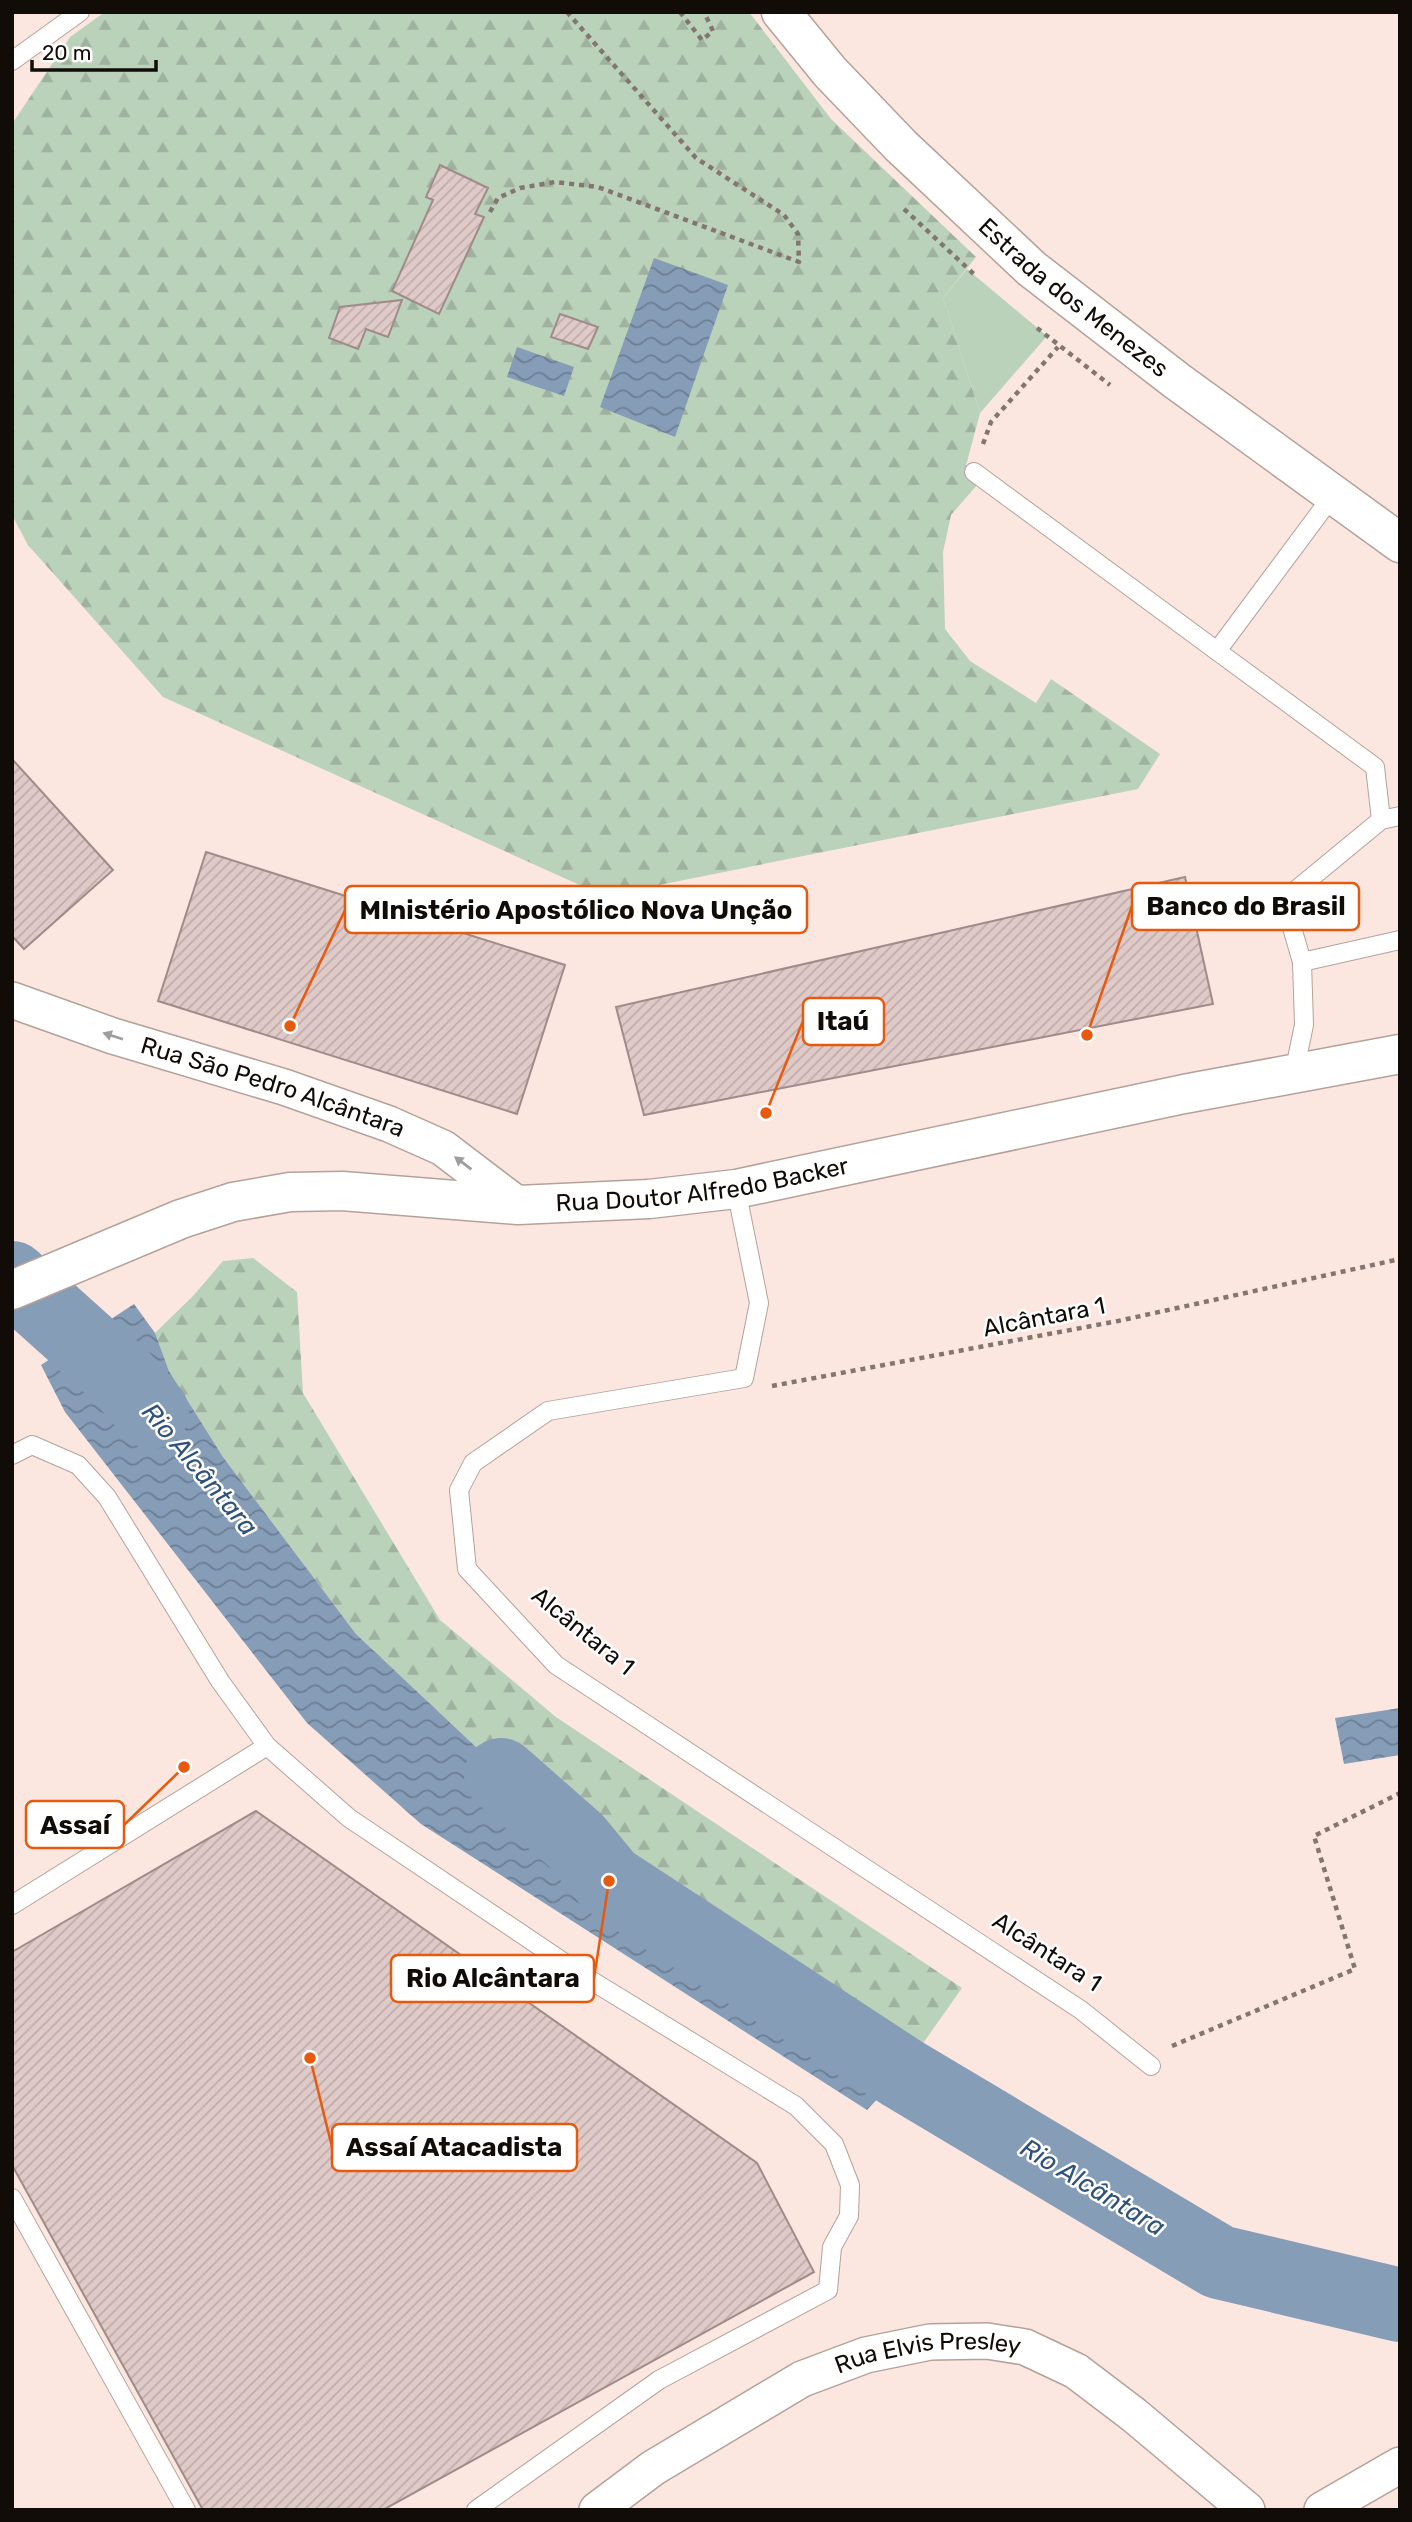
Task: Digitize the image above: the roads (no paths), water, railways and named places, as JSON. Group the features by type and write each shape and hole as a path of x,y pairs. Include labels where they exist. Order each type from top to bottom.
{"main road":[{"name":"Estrada dos Menezes","path":"781,12 830,72 901,146 1032,269 1177,381 1400,543"},
{"name":"Rua Doutor Alfredo Backer","path":"12,1290 181,1219 233,1202 290,1192 342,1191 518,1205 649,1199 736,1189 1184,1094 1400,1054"}],"street":[{"name":"Rua São Pedro Alcântara","path":"12,1000 113,1036 284,1087 389,1124 443,1148 518,1205"},
{"name":"Rua Elvis Presley","path":"597,2510 653,2468 802,2379 866,2355 930,2342 987,2341 1024,2347 1076,2371 1134,2415 1247,2510"},
{"path":"1322,2510 1400,2465"}],"lane":[{"path":"12,61 80,12"},
{"path":"974,472 1375,767 1381,820"},
{"path":"1217,651 1334,495"},
{"path":"1294,1073 1304,1025 1302,962 1284,900 1381,820 1400,816"},
{"path":"1302,962 1400,940"},
{"path":"736,1189 759,1303 744,1378 548,1411 473,1463 458,1490 467,1569 556,1665 1081,2010 1151,2066"},
{"path":"12,1436 78,1465 107,1497 220,1681 267,1746 349,1818 584,1976 796,2106 834,2144 850,2185 849,2216 832,2247 828,2290 659,2380 479,2507"},
{"path":"12,1455 32,1445"},
{"path":"12,1905 267,1746"},
{"path":"12,2198 186,2510"}],"water":[{"path":"654,258 728,285 675,437 600,407"},
{"path":"517,347 574,367 564,396 507,377"},
{"path":"134,1304 155,1333 169,1371 223,1457 356,1634 576,1841 609,1881 902,2073 867,2110 421,1824 307,1723 65,1412 41,1365"},
{"path":"1400,1708 1400,1755 1344,1764 1335,1718"}],"waterway":[{"name":"Rio Alcântara","path":"12,1278 120,1375 152,1412"},
{"name":"Rio Alcântara","path":"501,1775 576,1841 609,1881 902,2073 1219,2262 1400,2305"}],"place":[{"name":"MInistério Apostólico Nova Unção","path":"290,1026"},
{"name":"Banco do Brasil","path":"1087,1035"},
{"name":"Itaú","path":"766,1113"},
{"name":"Assaí","path":"184,1767"},
{"name":"Rio Alcântara","path":"609,1881"},
{"name":"Assaí Atacadista","path":"310,2058"}]}
